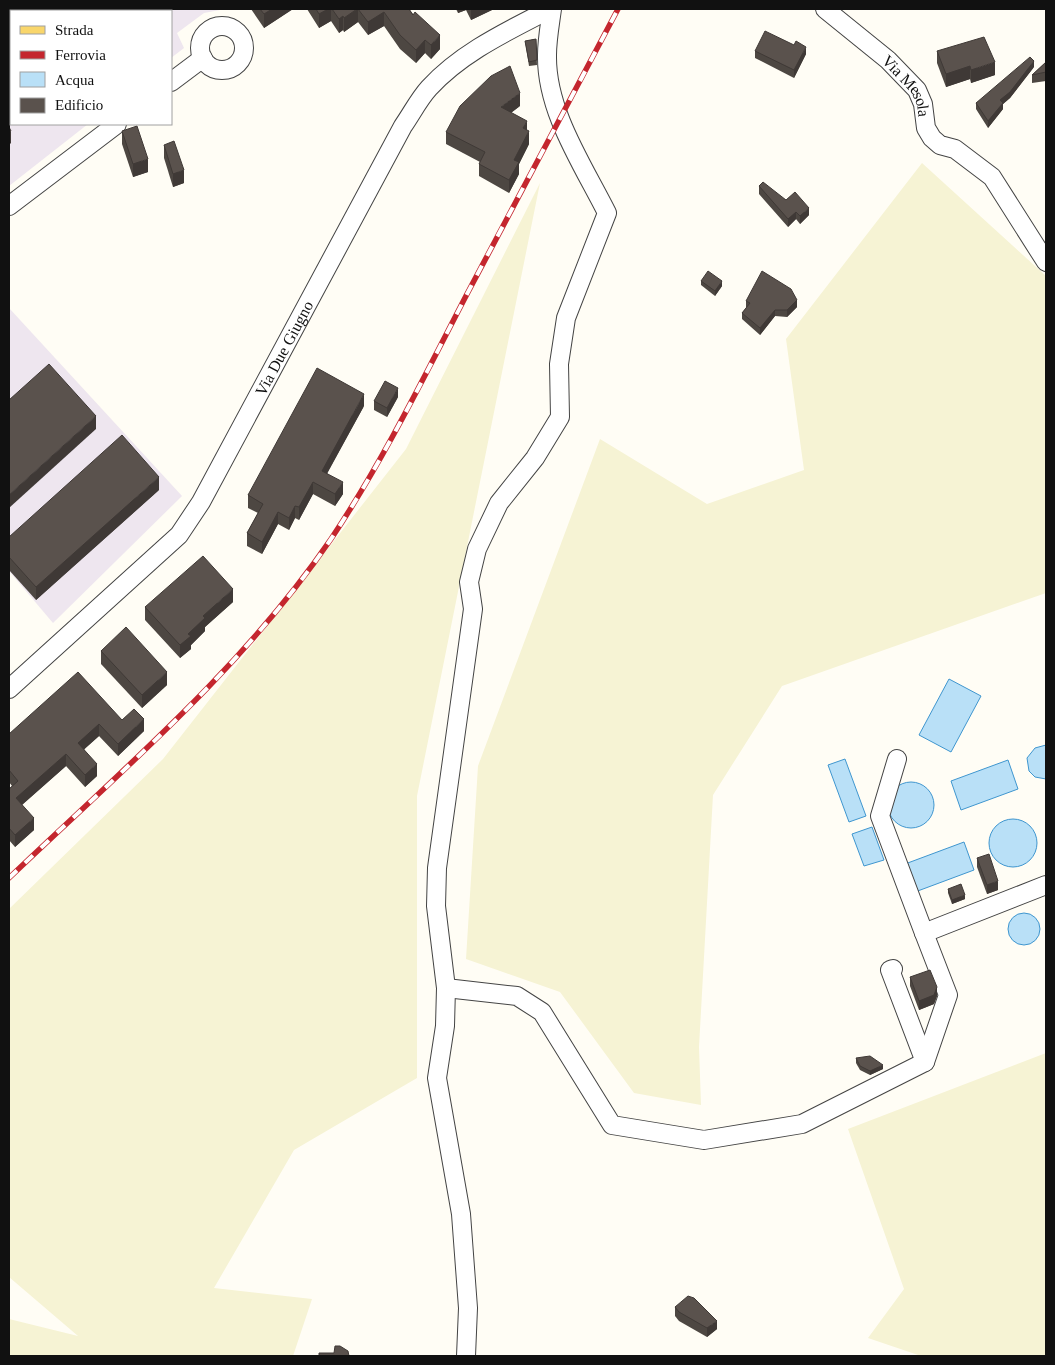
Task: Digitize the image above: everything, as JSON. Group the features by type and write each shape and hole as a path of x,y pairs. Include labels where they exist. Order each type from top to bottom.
{"street":[{"path":"466,1356 468,1308 461,1214 436,1078 445,1026 446,988 436,906 437,868 473,609 469,582 477,549 498,503 535,458 560,417 559,364 566,318 607,213 560,118 554,98 546,56 551,9"},
{"name":"Via Due Giugno","path":"9,689 179,534 196,510 301,319 403,126 428,88 454,65 485,44 551,9"},
{"name":"Via Mesola","path":"825,9 888,60 917,90 924,104 926,128 932,138 940,144 955,149 992,177 1046,262"},
{"path":"172,81 203,58"},
{"path":"9,206 116,125"},
{"path":"446,988 517,996 542,1012 612,1124 704,1140 802,1124 925,1062 948,994 880,816 897,759"},
{"path":"924,933 1046,885"},
{"path":"893,969 890,970 925,1062"}],"shaded area":[{"path":"225,9 204,13 177,33 184,48 172,57 172,10 42,10"},
{"path":"9,34 10,125 87,125 9,186"},
{"path":"922,163 1046,276 1046,593 782,686 713,795 699,1047 701,1105 634,1093 560,992 466,959 478,766 600,439 707,504 804,470 786,339"},
{"path":"540,183 417,796 417,1078 294,1150 214,1288 312,1299 293,1356 9,1356 9,1319 78,1336 9,1277 9,909 163,759 406,449"},
{"path":"9,308 182,496 53,623 9,571"},
{"path":"1046,1053 1046,1356 921,1356 868,1338 904,1289 848,1129"}],"water":[{"path":"949,679 981,696 951,752 919,735"},
{"path":"1046,745 1046,779 1035,777 1029,771 1027,758 1035,748"},
{"path":"845,759 866,816 849,822 828,765"},
{"path":"1008,760 1018,789 961,810 951,781"},
{"path":"911,782 924,786 930,792 934,805 930,818 924,824 911,828 898,824 892,818 888,805 892,792 898,786"},
{"path":"1013,819 1022,821 1030,826 1035,834 1037,843 1035,852 1030,860 1022,865 1013,867 1004,865 996,860 991,852 989,843 991,834 996,826 1004,821"},
{"path":"872,827 884,860 864,866 852,834"},
{"path":"964,842 974,870 915,892 905,864"},
{"path":"1024,913 1030,914 1035,918 1039,923 1039,935 1035,940 1030,944 1024,945 1018,944 1013,940 1009,935 1008,929 1009,923 1013,918 1018,914"}],"building":[{"path":"113,9 149,10 114,10"},
{"path":"260,9 272,9 264,14"},
{"path":"316,9 328,9 319,14"},
{"path":"332,9 357,9 344,18 343,16 339,19"},
{"path":"358,9 409,9 413,15 415,12 440,35 431,45 425,40 416,50 400,35 384,12 368,22"},
{"path":"765,31 794,45 796,41 806,47 794,70 755,51"},
{"path":"984,37 995,62 971,70 970,66 946,74 937,51"},
{"path":"536,39 537,60 529,62 525,41"},
{"path":"10,56 10,78 9,76"},
{"path":"1030,57 1034,61 1010,92 1000,100 1003,103 988,121 976,103"},
{"path":"1046,62 1046,72 1032,75"},
{"path":"510,66 520,93 501,107 527,121 523,128 529,131 514,160 519,162 509,180 479,164 485,152 446,132 460,106 491,76"},
{"path":"137,126 148,159 133,164 122,131"},
{"path":"174,141 184,170 173,174 164,145"},
{"path":"763,182 786,200 795,192 809,208 800,216 796,212 788,219 759,186"},
{"path":"708,271 722,281 715,291 701,281"},
{"path":"762,271 791,289 797,300 787,310 775,310 760,328 742,313 750,303 746,301"},
{"path":"49,364 96,416 9,495 9,400"},
{"path":"317,368 364,394 322,471 343,482 335,494 313,482 299,507 295,506 289,518 278,512 262,542 247,533 263,504 248,495"},
{"path":"385,381 398,388 387,408 374,401"},
{"path":"122,435 159,477 36,587 9,557 9,537"},
{"path":"203,556 233,589 203,616 205,618 188,634 191,636 180,645 145,607"},
{"path":"126,627 167,672 142,695 101,651"},
{"path":"78,672 122,720 134,709 144,719 118,744 99,724 78,743 97,764 85,775 66,754 16,798 34,818 15,835 9,828 9,789 18,781 9,770 9,734"},
{"path":"989,854 998,881 987,885 977,858"},
{"path":"961,884 965,895 952,900 948,889"},
{"path":"930,970 937,987 934,995 919,1001 910,977"},
{"path":"870,1056 883,1065 870,1071 860,1066 856,1058"},
{"path":"688,1296 694,1298 717,1321 707,1328 679,1312 675,1307"},
{"path":"335,1346 340,1346 348,1351 349,1356 319,1356 319,1353 334,1353"}],"railway":[{"path":"9,878 137,758 220,675 296,586 331,539 368,479 402,418 618,9"}]}
